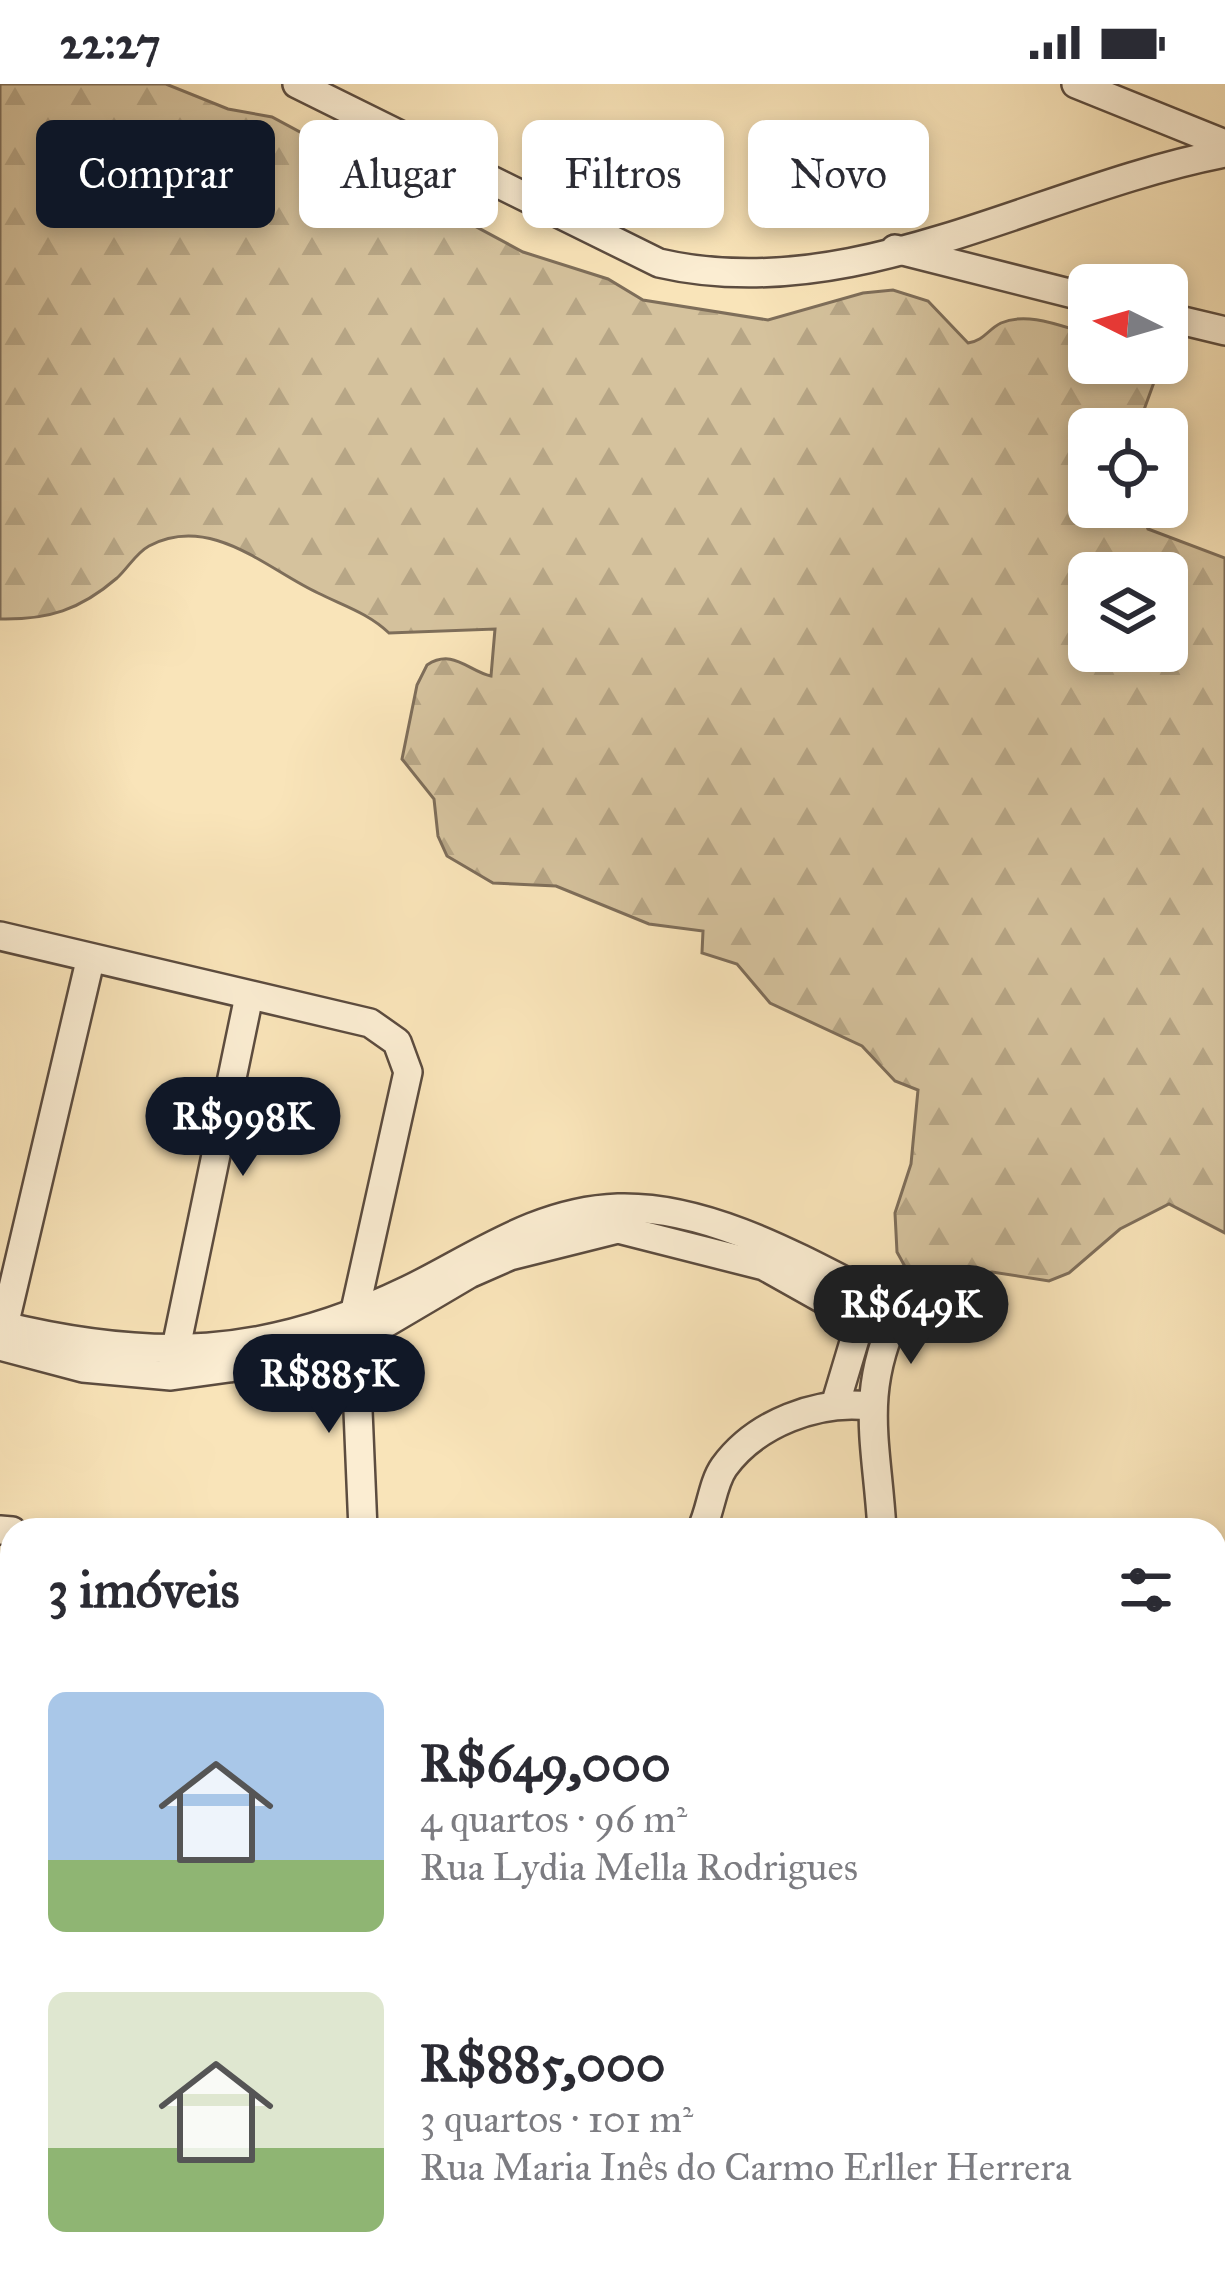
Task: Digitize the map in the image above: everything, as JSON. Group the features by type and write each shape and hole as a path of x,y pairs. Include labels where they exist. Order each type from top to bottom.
{"street":[{"path":"297,84 659,263 704,273 765,277 894,249 1225,148"},
{"path":"1076,84 1225,148"},
{"path":"894,249 1068,293"},
{"path":"1188,322 1225,332"},
{"path":"0,936 90,962 370,1023 397,1042 408,1072 356,1328 363,1518"},
{"path":"90,962 0,1346 46,1362 173,1362 356,1328 489,1265 618,1229 764,1266 860,1322 893,1322"},
{"path":"173,1362 249,996"},
{"path":"356,1328 510,1234 563,1215 620,1208 680,1215 751,1238 855,1287 893,1322"},
{"path":"836,1402 860,1322 855,1287"},
{"path":"881,1518 869,1406 893,1322"},
{"path":"1,1326 173,1362"},
{"path":"709,1518 721,1470 746,1443 787,1419 836,1402 869,1406"}],"green space":[{"path":"0,84 166,84 228,109 272,117 299,132 299,228 478,228 523,252 608,279 643,300 768,320 863,293 893,290 928,301 968,343 1011,320 1034,319 1068,327 1068,384 1153,384 1145,408 1068,408 1068,528 1148,528 1225,558 1225,1233 1169,1204 1120,1229 1069,1273 1049,1281 992,1272 929,1281 908,1272 897,1252 895,1213 911,1164 918,1090 895,1081 862,1046 770,1003 737,964 702,953 703,931 649,924 556,886 493,883 447,856 438,836 434,799 402,759 417,685 427,665 436,660 460,662 491,676 495,629 389,633 238,548 195,536 149,546 90,598 33,618 0,619"}]}
